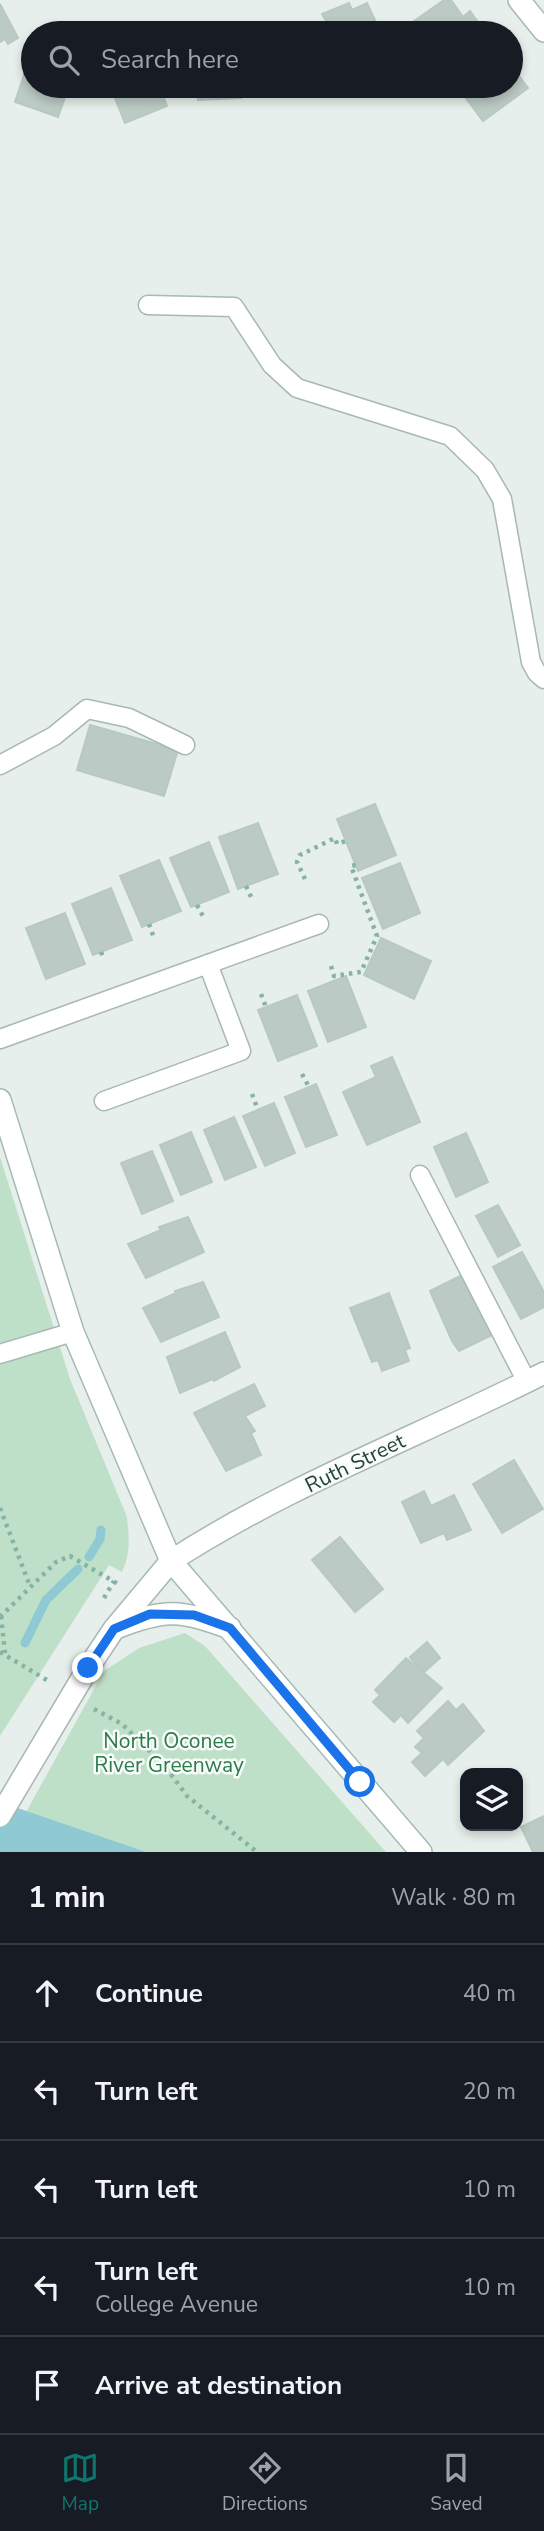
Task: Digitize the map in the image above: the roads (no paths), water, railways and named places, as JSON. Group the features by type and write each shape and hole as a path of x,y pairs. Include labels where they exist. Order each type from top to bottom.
{"street":[{"path":"519,0 544,30"},
{"path":"0,1100 73,1332 171,1560 421,1852"},
{"name":"Ruth Street","path":"0,1816 114,1629 171,1560 210,1535 378,1451 536,1377"},
{"path":"114,1629 150,1614 175,1612 230,1628"}],"lane":[{"path":"148,305 234,307 272,365 297,388 450,436 468,452 485,470 502,499 531,663 544,679"},
{"path":"0,765 54,736 87,709 129,718 185,745"},
{"path":"0,1039 319,924"},
{"path":"104,1101 241,1051 208,964"},
{"path":"420,1175 536,1377"},
{"path":"0,1354 73,1332"}],"water":[{"path":"0,1802 146,1852 0,1852"}],"waterway":[{"path":"89,1557 100,1539 101,1530"},
{"path":"25,1643 46,1600 78,1569"}],"park label":[{"name":"North Oconee River Greenway","path":"169,1753"}]}
